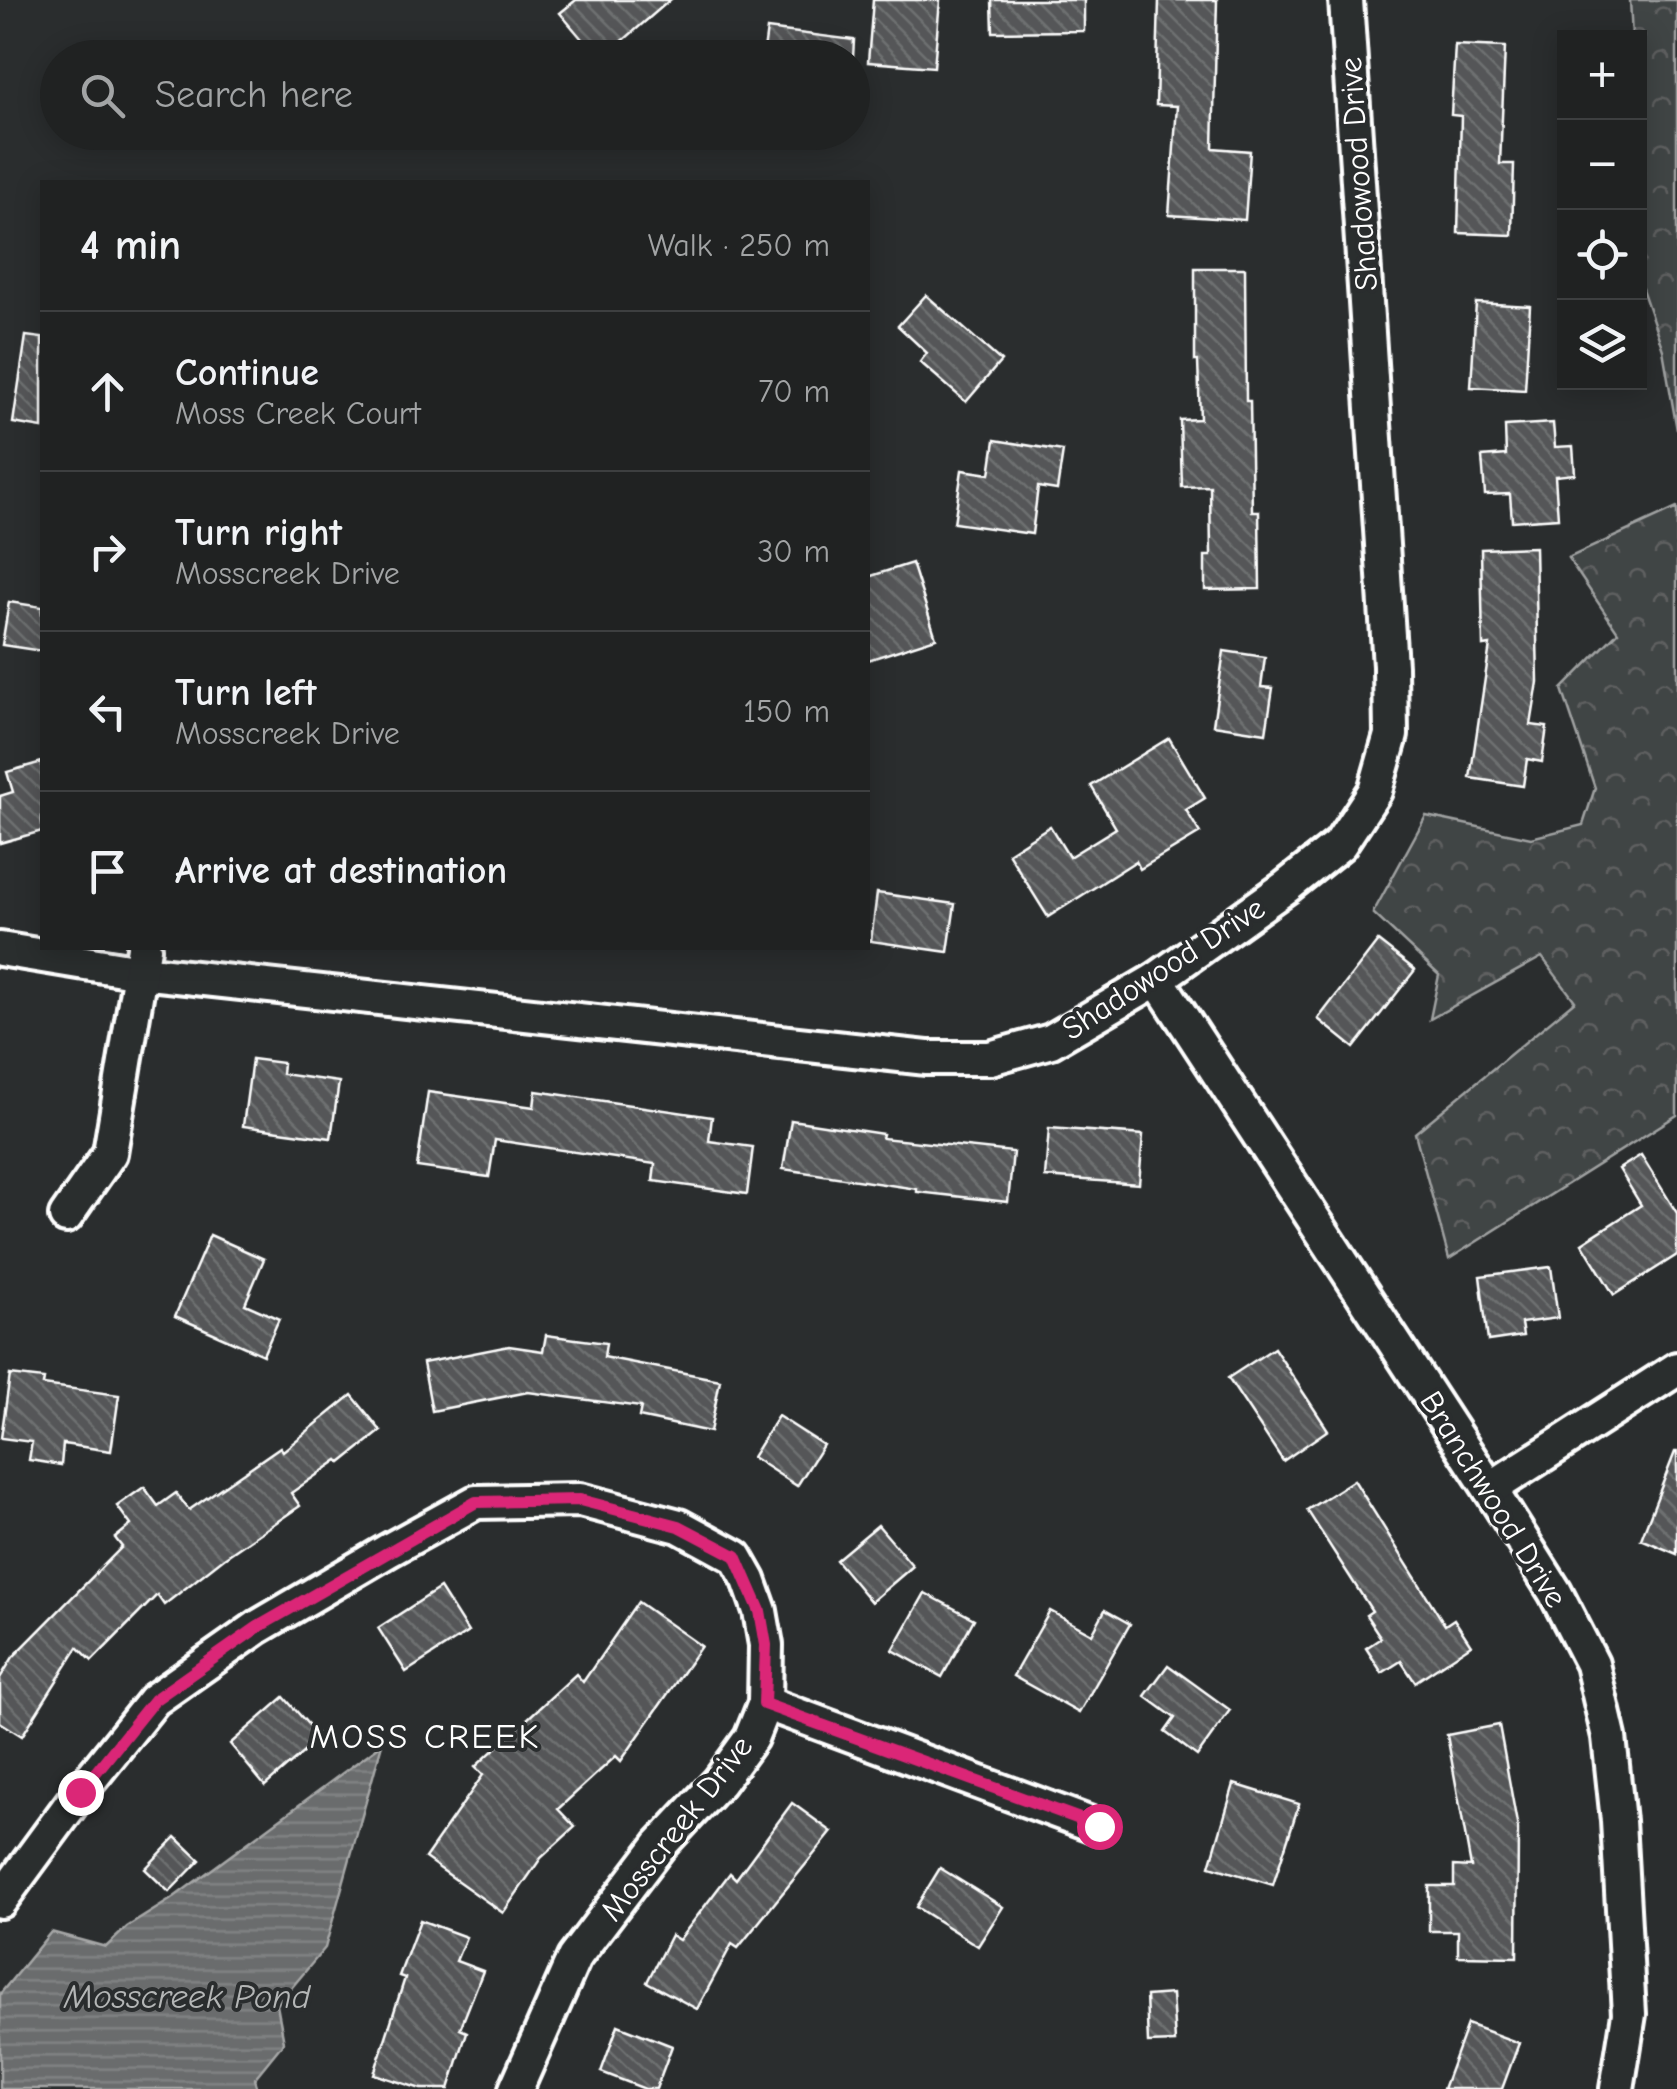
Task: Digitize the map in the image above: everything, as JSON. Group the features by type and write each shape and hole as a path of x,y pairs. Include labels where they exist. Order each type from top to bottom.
{"street":[{"name":"Shadowood Drive","path":"0,949 142,960 927,1058 990,1058 1052,1041 1157,978 1340,844 1375,792 1392,736 1346,0"},
{"path":"66,1216 110,1153 142,960"},
{"name":"Branchwood Drive","path":"1157,978 1490,1488 1555,1592 1592,1664 1609,1737 1618,1821 1629,2014 1616,2089"},
{"path":"1490,1488 1677,1370"},
{"name":"Mosscreek Drive","path":"0,1901 154,1700 258,1627 476,1502 580,1500 679,1526 736,1556 748,1580 766,1645 764,1704 751,1738 719,1782 660,1846 574,1958 516,2089"},
{"path":"764,1704 1099,1826"}],"green space":[{"path":"1630,0 1677,0 1677,430 1663,350 1647,303 1647,30 1632,30"},
{"path":"1677,508 1677,1115 1449,1259 1415,1133 1575,1001 1542,957 1430,1019 1439,975 1373,913 1426,816 1531,838 1583,825 1595,788 1562,689 1618,632 1568,558"}],"water":[{"name":"Mosscreek Pond","path":"382,1744 325,1948 277,2005 284,2042 254,2079 257,2089 0,2089 0,1994 51,1932 106,1947 127,1927 170,1900"}],"building":[{"path":"576,0 670,0 624,40 583,40 560,13"},
{"path":"873,0 940,0 934,67 870,62"},
{"path":"992,0 1084,0 1084,31 993,32"},
{"path":"1159,0 1217,0 1213,148 1250,151 1245,220 1169,215 1177,106 1156,105"},
{"path":"767,29 854,40 765,40"},
{"path":"1455,45 1505,47 1500,164 1514,164 1512,235 1458,233 1461,116 1451,115"},
{"path":"1195,268 1245,268 1246,401 1250,401 1252,511 1259,511 1260,589 1205,590 1205,556 1211,556 1210,486 1182,487 1180,420 1200,419 1195,361"},
{"path":"926,295 1001,361 966,402 920,362 927,353 898,326"},
{"path":"1476,303 1530,306 1525,390 1471,387"},
{"path":"26,336 40,338 40,428 13,423"},
{"path":"1553,423 1555,447 1573,446 1575,474 1555,476 1558,518 1512,521 1510,494 1485,495 1482,457 1506,455 1505,426"},
{"path":"995,440 1063,451 1057,490 1038,487 1032,534 954,523 962,470 990,474"},
{"path":"1535,547 1538,682 1531,725 1547,727 1542,762 1527,759 1523,786 1470,778 1490,645 1483,646 1481,549"},
{"path":"912,563 936,638 870,659 870,576"},
{"path":"9,602 40,607 40,651 2,645"},
{"path":"1224,651 1265,657 1261,687 1273,688 1266,733 1213,725"},
{"path":"1169,738 1205,798 1186,810 1200,833 1140,869 1136,861 1048,917 1008,853 1050,826 1069,857 1116,828 1091,786"},
{"path":"40,763 40,832 0,843 0,796 13,792 7,772"},
{"path":"877,893 955,904 948,952 871,941"},
{"path":"1378,941 1415,970 1354,1048 1318,1019"},
{"path":"252,1059 283,1063 282,1074 339,1082 331,1138 243,1126"},
{"path":"536,1091 712,1117 709,1141 753,1147 747,1194 653,1181 655,1164 495,1140 489,1177 417,1167 428,1092 534,1107"},
{"path":"791,1120 883,1134 882,1138 1013,1152 1008,1202 917,1192 783,1169"},
{"path":"1049,1128 1143,1135 1139,1184 1045,1177"},
{"path":"1641,1155 1677,1213 1677,1255 1614,1295 1582,1243 1641,1205 1619,1169"},
{"path":"210,1235 264,1259 245,1304 279,1319 263,1355 175,1316"},
{"path":"1551,1267 1558,1318 1521,1323 1523,1336 1488,1341 1480,1276"},
{"path":"546,1335 606,1343 604,1357 720,1380 710,1432 639,1417 641,1407 528,1392 432,1411 423,1363 509,1346 543,1351"},
{"path":"1274,1348 1328,1430 1283,1461 1228,1378"},
{"path":"10,1375 44,1379 43,1385 119,1395 111,1451 63,1444 61,1465 29,1460 32,1442 1,1438"},
{"path":"352,1395 381,1431 341,1463 338,1460 291,1493 300,1506 164,1605 157,1595 92,1661 78,1647 22,1736 0,1722 0,1678 13,1657 122,1547 115,1538 131,1525 117,1506 144,1487 158,1506 176,1493 189,1510 280,1447 283,1451"},
{"path":"778,1416 823,1445 797,1486 752,1457"},
{"path":"1677,1452 1677,1554 1641,1539"},
{"path":"1354,1480 1445,1625 1454,1619 1471,1645 1415,1682 1401,1661 1382,1673 1366,1648 1381,1638 1366,1615 1372,1611 1307,1510"},
{"path":"878,1525 913,1566 871,1602 836,1560"},
{"path":"440,1588 468,1632 406,1672 378,1628"},
{"path":"925,1593 974,1619 942,1677 893,1650"},
{"path":"638,1602 701,1646 621,1761 616,1756 558,1809 575,1827 541,1858 503,1913 425,1858 483,1775 475,1767 576,1674 583,1682"},
{"path":"1105,1610 1130,1624 1079,1713 1013,1676 1050,1611 1092,1634"},
{"path":"1168,1665 1230,1710 1197,1756 1165,1732 1175,1718 1145,1696"},
{"path":"284,1697 320,1738 265,1786 230,1744"},
{"path":"1499,1725 1518,1829 1517,1957 1458,1956 1458,1931 1429,1931 1429,1886 1454,1886 1454,1866 1471,1867 1447,1735"},
{"path":"1234,1784 1299,1804 1273,1885 1210,1866"},
{"path":"792,1803 832,1832 738,1948 732,1944 697,2009 647,1982 671,1935 679,1940 730,1873 736,1879"},
{"path":"176,1837 200,1860 169,1892 145,1869"},
{"path":"940,1868 1003,1907 978,1946 916,1907"},
{"path":"420,1920 466,1937 456,1961 483,1971 460,2029 467,2032 449,2089 421,2089 374,2074 405,1978 399,1976"},
{"path":"1172,1994 1175,2042 1148,2043 1146,1996"},
{"path":"1467,2024 1519,2043 1502,2089 1443,2089"},
{"path":"618,2025 672,2046 656,2089 645,2089 601,2072"}],"district":[{"name":"MOSS CREEK","path":"425,1736"}],"route":[{"path":"80,1792 154,1700 258,1627 389,1550 476,1502 580,1500 679,1526 736,1556 760,1611 766,1645 764,1704 1099,1826"}]}
